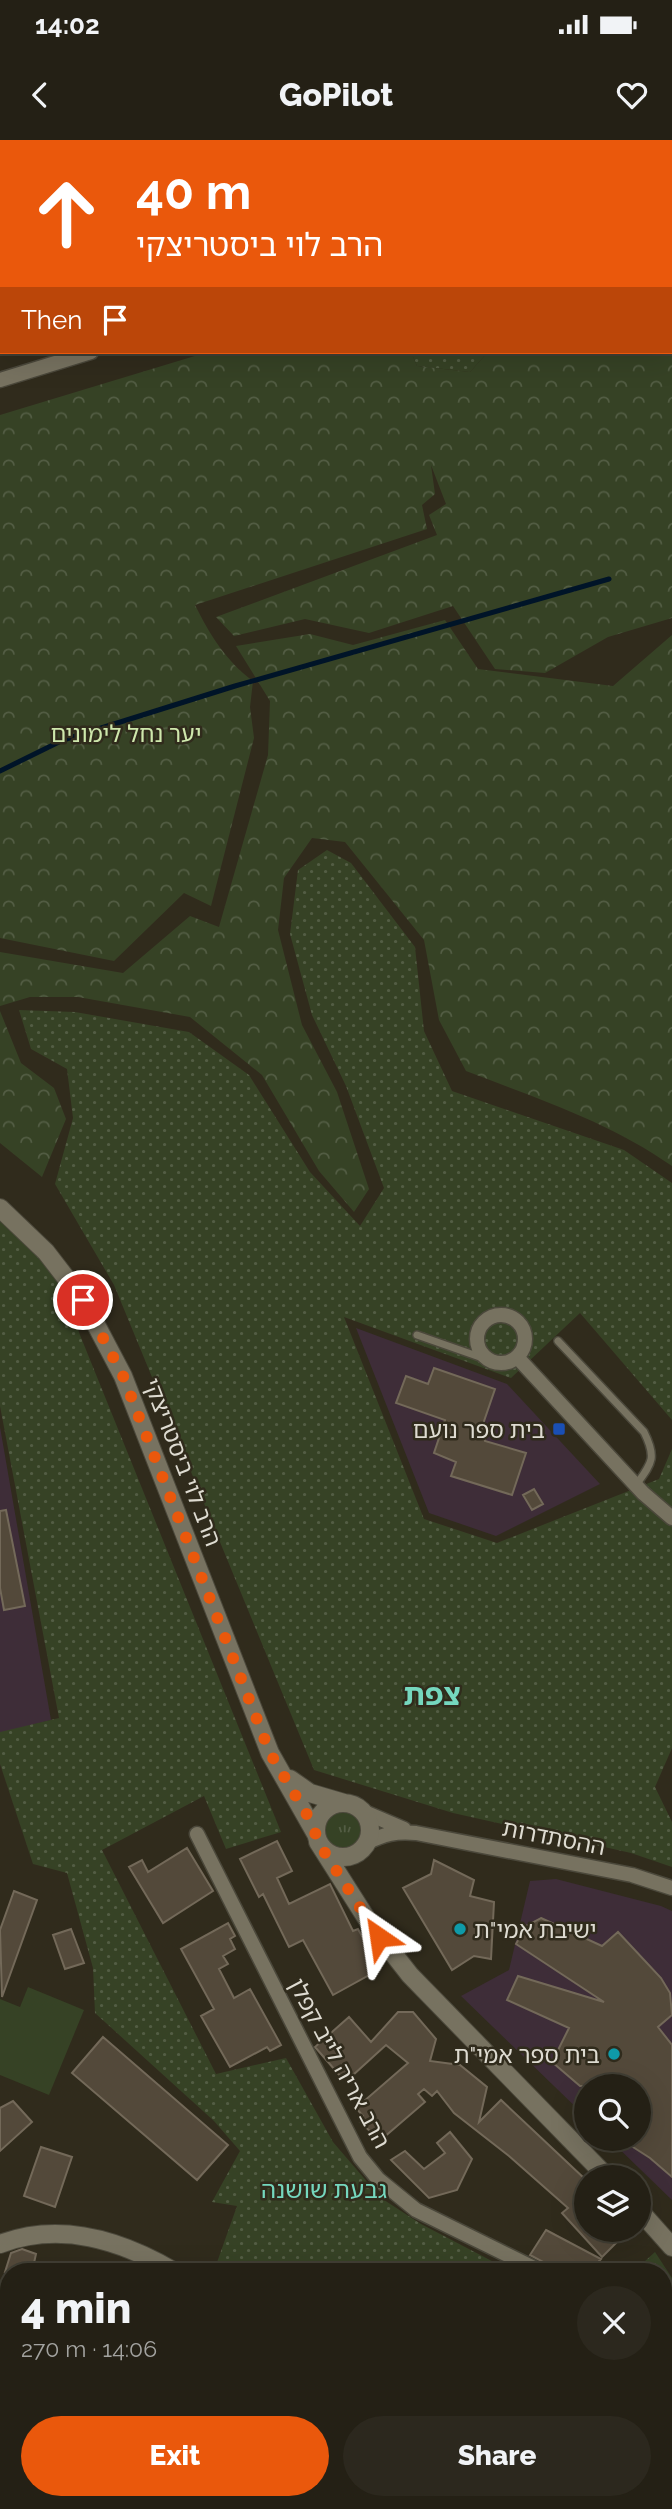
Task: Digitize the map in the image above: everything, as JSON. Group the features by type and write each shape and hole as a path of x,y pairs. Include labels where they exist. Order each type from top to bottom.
{"street":[{"path":"0,380 84,354"},
{"name":"הרב לוי ביסטריצקי","path":"0,1208 46,1252 83,1300 123,1376 274,1761 359,1906 388,1950 410,1975 595,2165"},
{"path":"510,1316 522,1328 525,1342 517,1357 503,1363 494,1362 486,1359 477,1345 478,1329 490,1317 510,1316"},
{"path":"517,1357 636,1485 672,1518"},
{"name":"הרב לוי ביסטריצקי","path":"274,1761 286,1776 303,1789 326,1799 345,1803"},
{"path":"359,1906 352,1888 351,1876 360,1849 370,1834 369,1824 362,1811 345,1803 332,1804 320,1814 317,1838 324,1849 335,1856 360,1849"},
{"name":"ההסתדרות","path":"362,1811 390,1824 426,1835"},
{"name":"ההסתדרות","path":"360,1849 397,1831 632,1875 672,1888"},
{"name":"הרב אריה לייב קפלן","path":"197,1834 366,2164 378,2179 416,2210 524,2263"},
{"path":"651,2223 672,2247"},
{"path":"2,2244 31,2235 76,2234 130,2249 157,2263"}],"lane":[{"path":"416,1335 494,1362"},
{"path":"558,1341 644,1432 653,1448 649,1466 636,1485"}],"shaded area":[{"path":"356,1328 507,1384 600,1484 496,1536 429,1513"},
{"path":"0,1427 51,1720 0,1733"},
{"path":"556,1879 672,1911 672,2200 651,2180 651,2165 636,2165 621,2151 651,2151 651,2074 574,2074 574,2105 461,1996 509,1970 530,1881"}],"green space":[{"name":"יער נחל לימונים","path":"201,354 412,354 417,366 470,372 486,354 672,354 672,618 608,637 545,673 495,669 453,606 369,633 305,619 234,636 216,617 437,535 429,515 446,504 431,465 435,494 422,505 427,529 195,605 220,647 253,681 250,707 254,738 211,906 184,893 114,961 0,938 0,415"},
{"path":"412,354 486,354 470,372 417,366"},
{"path":"445,620 478,669 613,686 672,635 672,1166 624,1136 598,1124 466,1071 439,1020 424,940 345,842 312,838 284,878 278,930 302,1025 337,1092 369,1189 354,1212 319,1171 262,1075 190,1017 78,997 30,997 0,1006 0,952 123,973 190,916 219,927 268,755 270,701 236,646 310,634 353,645"},
{"path":"327,850 351,863 415,947 424,1031 452,1091 624,1150 672,1183 672,1420 580,1313 511,1378 344,1317 424,1519 497,1543 659,1479 672,1449 672,1748 655,1787 672,1822 672,1867 631,1853 453,1813 314,1770 114,1285 55,1184 73,1118 67,1069 31,1049 19,1010 75,1012 189,1032 249,1075 310,1172 360,1226 384,1188 346,1086 312,1015 290,934 298,870"},
{"path":"0,1011 21,1063 54,1088 66,1119 42,1177 0,1143"},
{"path":"0,1206 61,1279 80,1335 281,1832 226,1849 204,1796 102,1850 216,2074 286,2058 333,2142 381,2198 421,2224 496,2263 217,2263 237,2206 212,2202 240,2151 214,2121 95,2013 93,1968 67,1873 33,1864 0,1764 0,1732 59,1718 0,1406"},
{"path":"343,1812 356,1817 361,1830 356,1843 343,1848 330,1843 325,1830 330,1817"},
{"path":"28,1987 84,2010 49,2095 0,2075 0,1999 20,2007"},
{"path":"655,2252 662,2263 643,2263"}],"building":[{"path":"434,1368 495,1389 482,1427 485,1441 526,1453 512,1495 451,1476 456,1462 434,1453 445,1420 396,1403 406,1376 428,1384"},
{"path":"534,1489 543,1504 532,1510 523,1495"},
{"path":"6,1510 25,1606 4,1610 0,1588 0,1511"},
{"path":"277,1841 292,1871 277,1878 289,1904 330,1884 353,1931 358,1929 380,1969 333,1995 303,1940 289,1947 263,1894 259,1897 240,1859"},
{"path":"187,1848 213,1891 163,1923 129,1867 142,1860 148,1872"},
{"name":"ישיבת אמי\"ת","path":"434,1860 474,1880 470,1896 494,1902 491,1959 474,1956 452,1970 403,1888 431,1874"},
{"path":"14,1891 37,1900 2,1997 0,1930"},
{"name":"בית ספר אמי\"ת","path":"541,1918 602,1946 618,1932 661,1978 670,1993 672,2015 658,2027 672,2045 672,2177 639,2151 651,2151 651,2074 574,2074 574,2081 552,2062 569,2028 507,2000 518,1976 604,2002 516,1944 526,1926"},
{"path":"228,1923 235,1936 230,1939 235,1949 223,1956 228,1964 219,1969 234,1998 250,1989 281,2045 270,2051 267,2047 230,2067 201,2016 214,2009 181,1949"},
{"path":"71,1929 84,1963 65,1969 53,1935"},
{"path":"398,2012 413,2012 436,2039 430,2061 460,2065 487,2087 479,2122 501,2100 574,2169 574,2226 562,2213 568,2208 509,2156 454,2113 437,2091 432,2096 424,2089 418,2094 425,2102 383,2138 373,2134 360,2122 363,2116 356,2108 408,2063 386,2045 353,2075 348,2070 341,2077 315,2047 349,2017 371,2042"},
{"path":"103,2037 228,2145 197,2180 72,2073"},
{"path":"13,2101 32,2122 0,2151 0,2108"},
{"path":"450,2132 472,2159 457,2190 429,2198 391,2160 405,2151 424,2169 445,2153 437,2143"},
{"path":"41,2147 72,2157 55,2207 24,2196"},
{"path":"546,2230 601,2259 597,2263 545,2263 530,2255"},
{"path":"588,2242 617,2242 602,2257"},
{"path":"22,2249 36,2254 34,2263 8,2263 11,2253"}],"waterway":[{"path":"0,771 63,740 235,686 609,579"}],"place":[{"name":"בית ספר נועם","path":"559,1429"},
{"name":"ישיבת אמי\"ת","path":"460,1929"},
{"name":"בית ספר אמי\"ת","path":"614,2054"}],"district":[{"name":"צפת","path":"432,1694"},
{"name":"גבעת שושנה","path":"324,2189"}],"route":[{"path":"83,1300 123,1376 270,1753 312,1823 318,1842 379,1937"}]}
